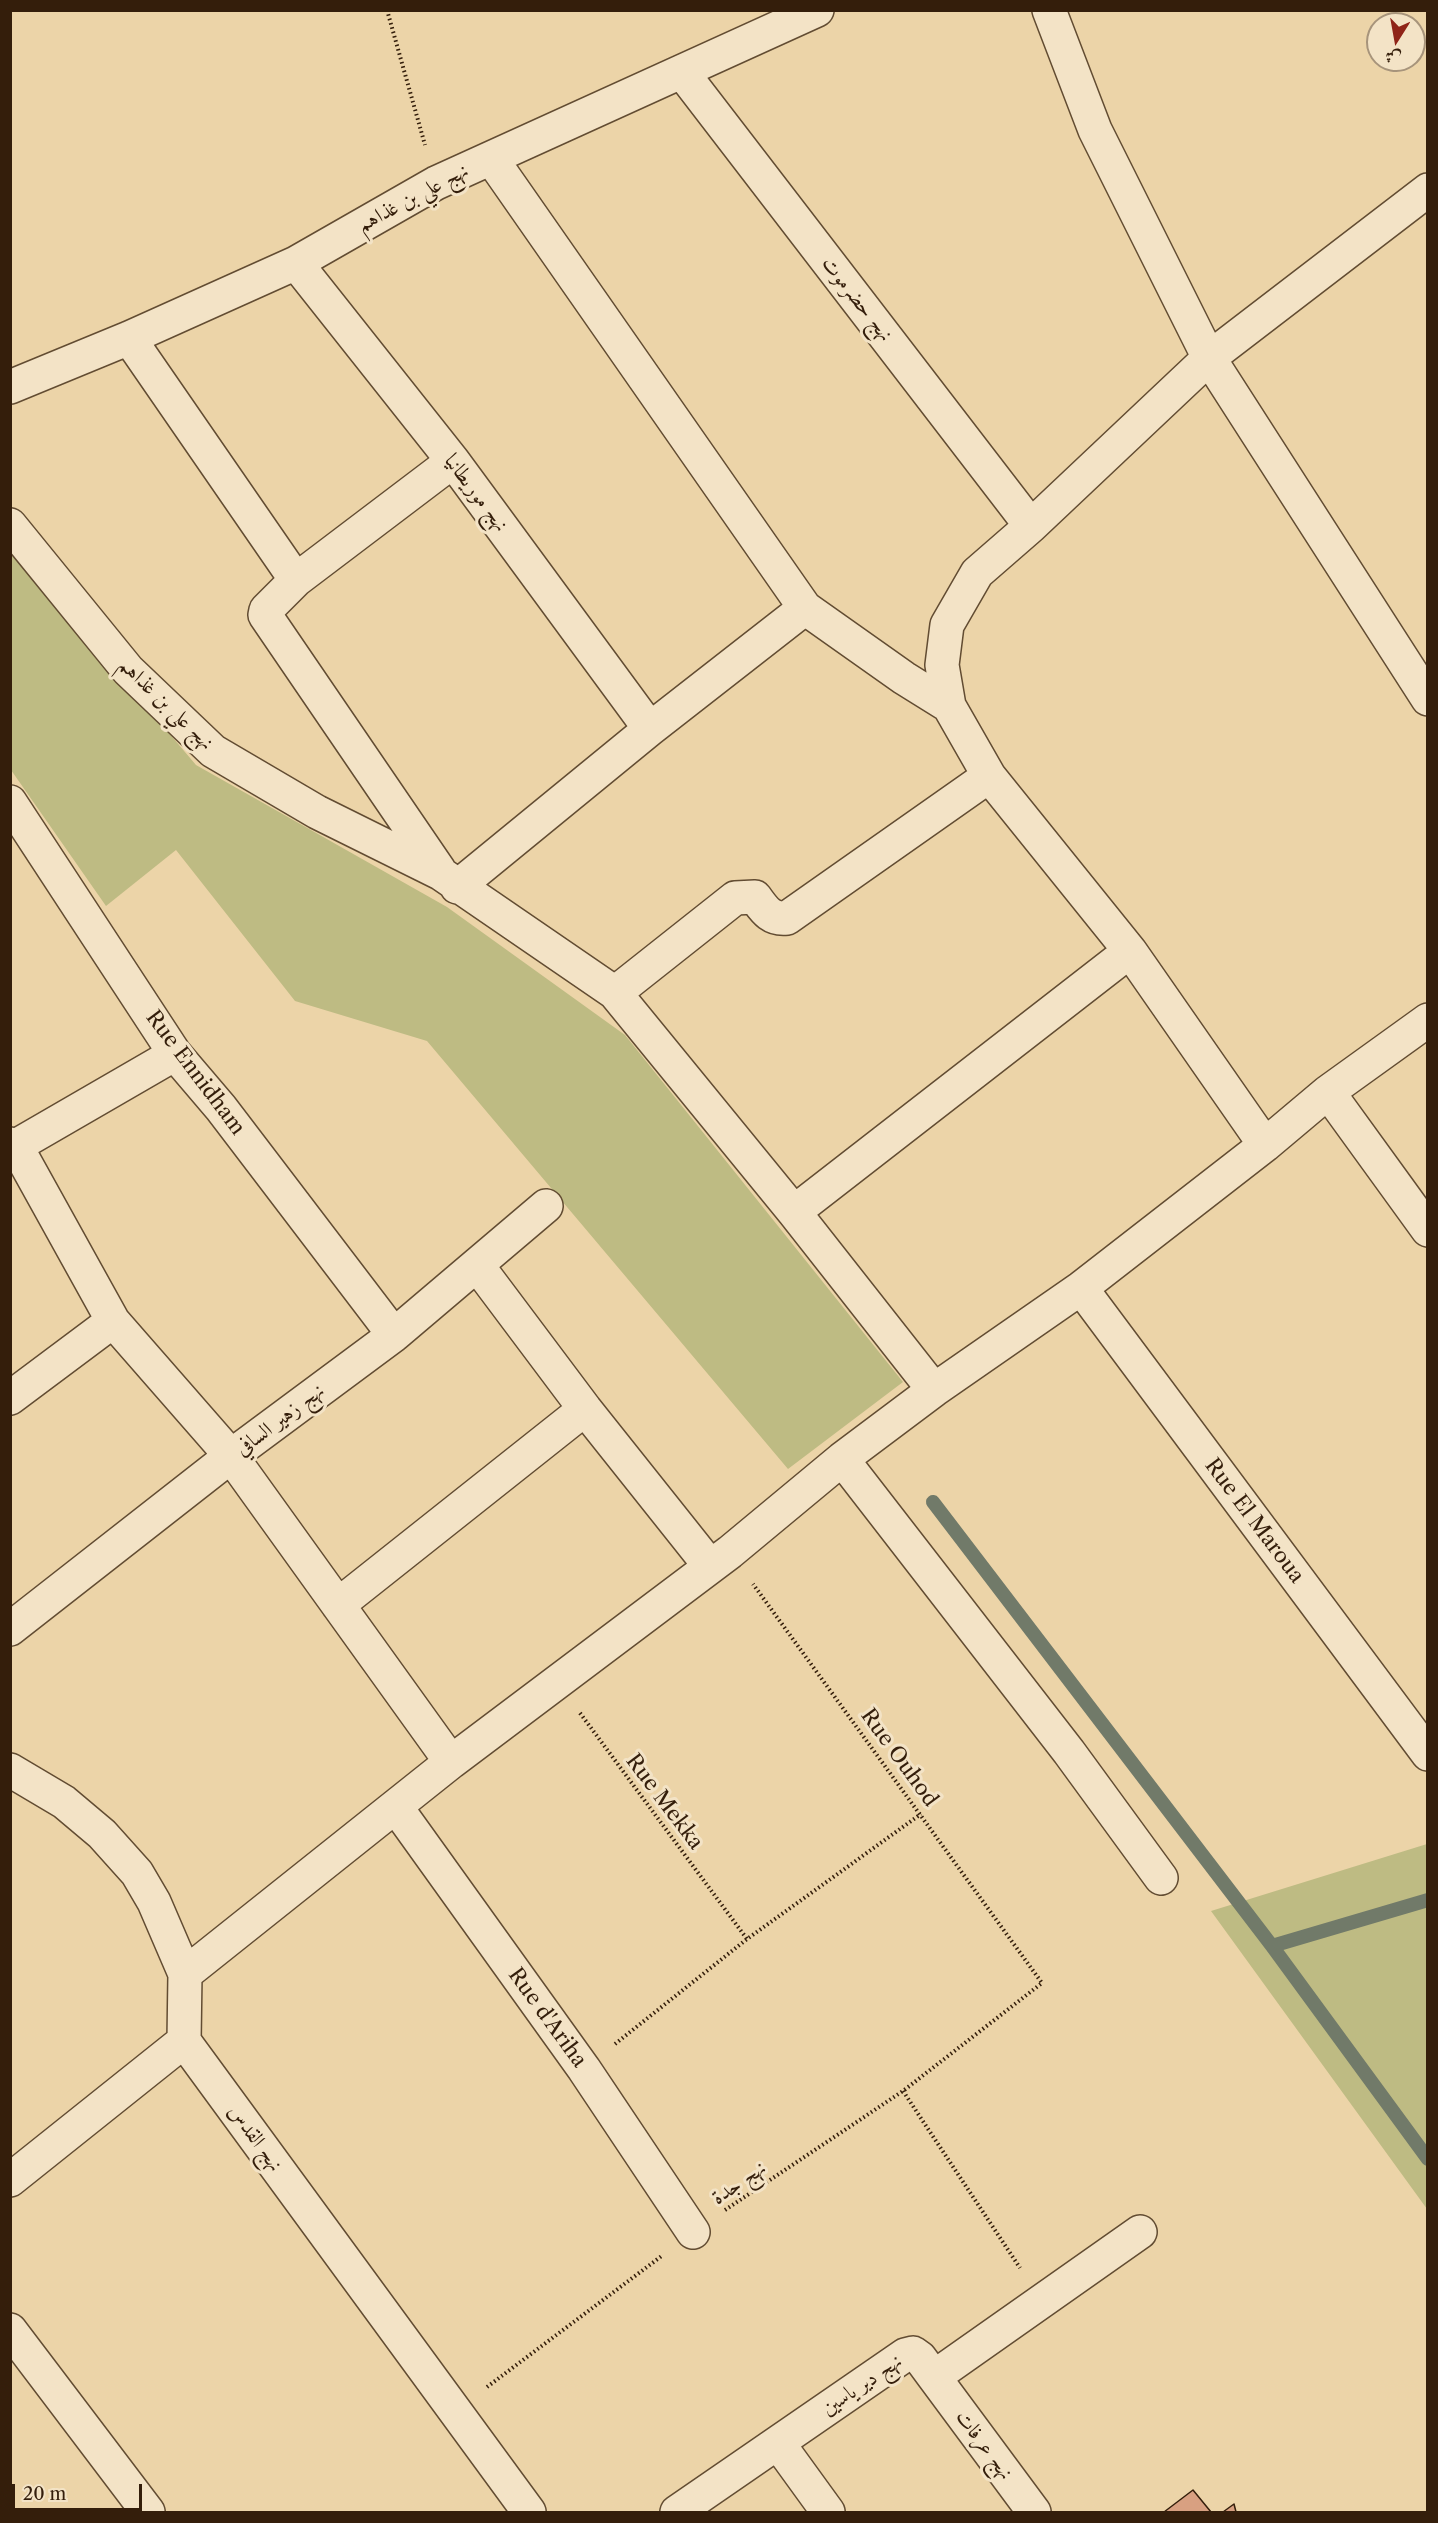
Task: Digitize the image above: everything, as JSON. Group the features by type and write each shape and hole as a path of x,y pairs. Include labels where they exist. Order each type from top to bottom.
{"street":[{"name":"نهج علي بن غذاهم","path":"10,387 129,338 296,263 436,183 817,10"},
{"path":"1049,10 1095,130 1209,358 1428,699"},
{"name":"نهج حضرموت","path":"682,72 1031,526"},
{"path":"491,158 805,609 904,678 949,706"},
{"path":"1265,1145 1130,951 989,776 949,706 942,665 947,625 978,573 1209,358 1428,190"},
{"name":"نهج موريطانيا","path":"296,263 453,461 650,729"},
{"path":"129,338 296,580"},
{"path":"453,461 296,580 266,610 266,618 449,880 615,993 794,1212 934,1390"},
{"name":"نهج علي بن غذاهم","path":"10,525 128,670 213,751 317,812 449,880"},
{"path":"449,880 805,609"},
{"path":"615,993 735,898 754,897 768,914 778,919 787,918 989,776"},
{"name":"Rue Ennidham","path":"10,802 175,1054 221,1108 394,1335"},
{"path":"794,1212 1130,951"},
{"path":"185,1974 451,1762 720,1559 842,1459 934,1390 1081,1288 1265,1145 1328,1092 1428,1020"},
{"path":"175,1054 13,1145 113,1321 231,1456 451,1762"},
{"path":"1328,1092 1428,1230"},
{"name":"نهج زهير السافي","path":"10,1629 231,1456 394,1335 546,1206"},
{"path":"477,1265 585,1409 720,1559"},
{"name":"Rue El Maroua","path":"1081,1288 1428,1754"},
{"path":"10,1398 113,1321"},
{"path":"338,1605 585,1409"},
{"path":"842,1459 1070,1752 1161,1878"},
{"path":"10,1770 64,1802 102,1834 137,1873 154,1902 185,1974 184,2040 10,2180"},
{"name":"Rue d'Ariha","path":"396,1807 584,2069 693,2232"},
{"name":"نهج القدس","path":"184,2040 529,2512"},
{"name":"نهج دير ياسين","path":"677,2512 905,2355 913,2353 920,2358 934,2377 1140,2232"},
{"path":"10,2330 148,2512"},
{"name":"نهج عرفات","path":"934,2377 1034,2512"},
{"path":"778,2443 828,2512"}],"path":[{"path":"387,10 436,183"},
{"name":"Rue Ouhod","path":"720,1559 921,1814 1042,1983"},
{"name":"Rue Mekka","path":"558,1683 747,1939"},
{"path":"584,2069 747,1939 921,1814"},
{"name":"نهج جدة","path":"456,2411 693,2232 903,2091 1042,1983"},
{"path":"903,2091 1041,2301"}],"shaded area":[{"path":"10,546 196,765 447,907 625,1035 903,1382 788,1469 427,1041 295,1001 176,850 106,906 11,770"},
{"path":"1428,1844 1427,2209 1211,1911"}],"building":[{"path":"1193,2490 1211,2512 1164,2512"},
{"path":"1234,2504 1236,2512 1223,2512"}],"waterway":[{"path":"933,1502 1272,1946 1428,2159"},
{"path":"1272,1946 1428,1900"}]}
